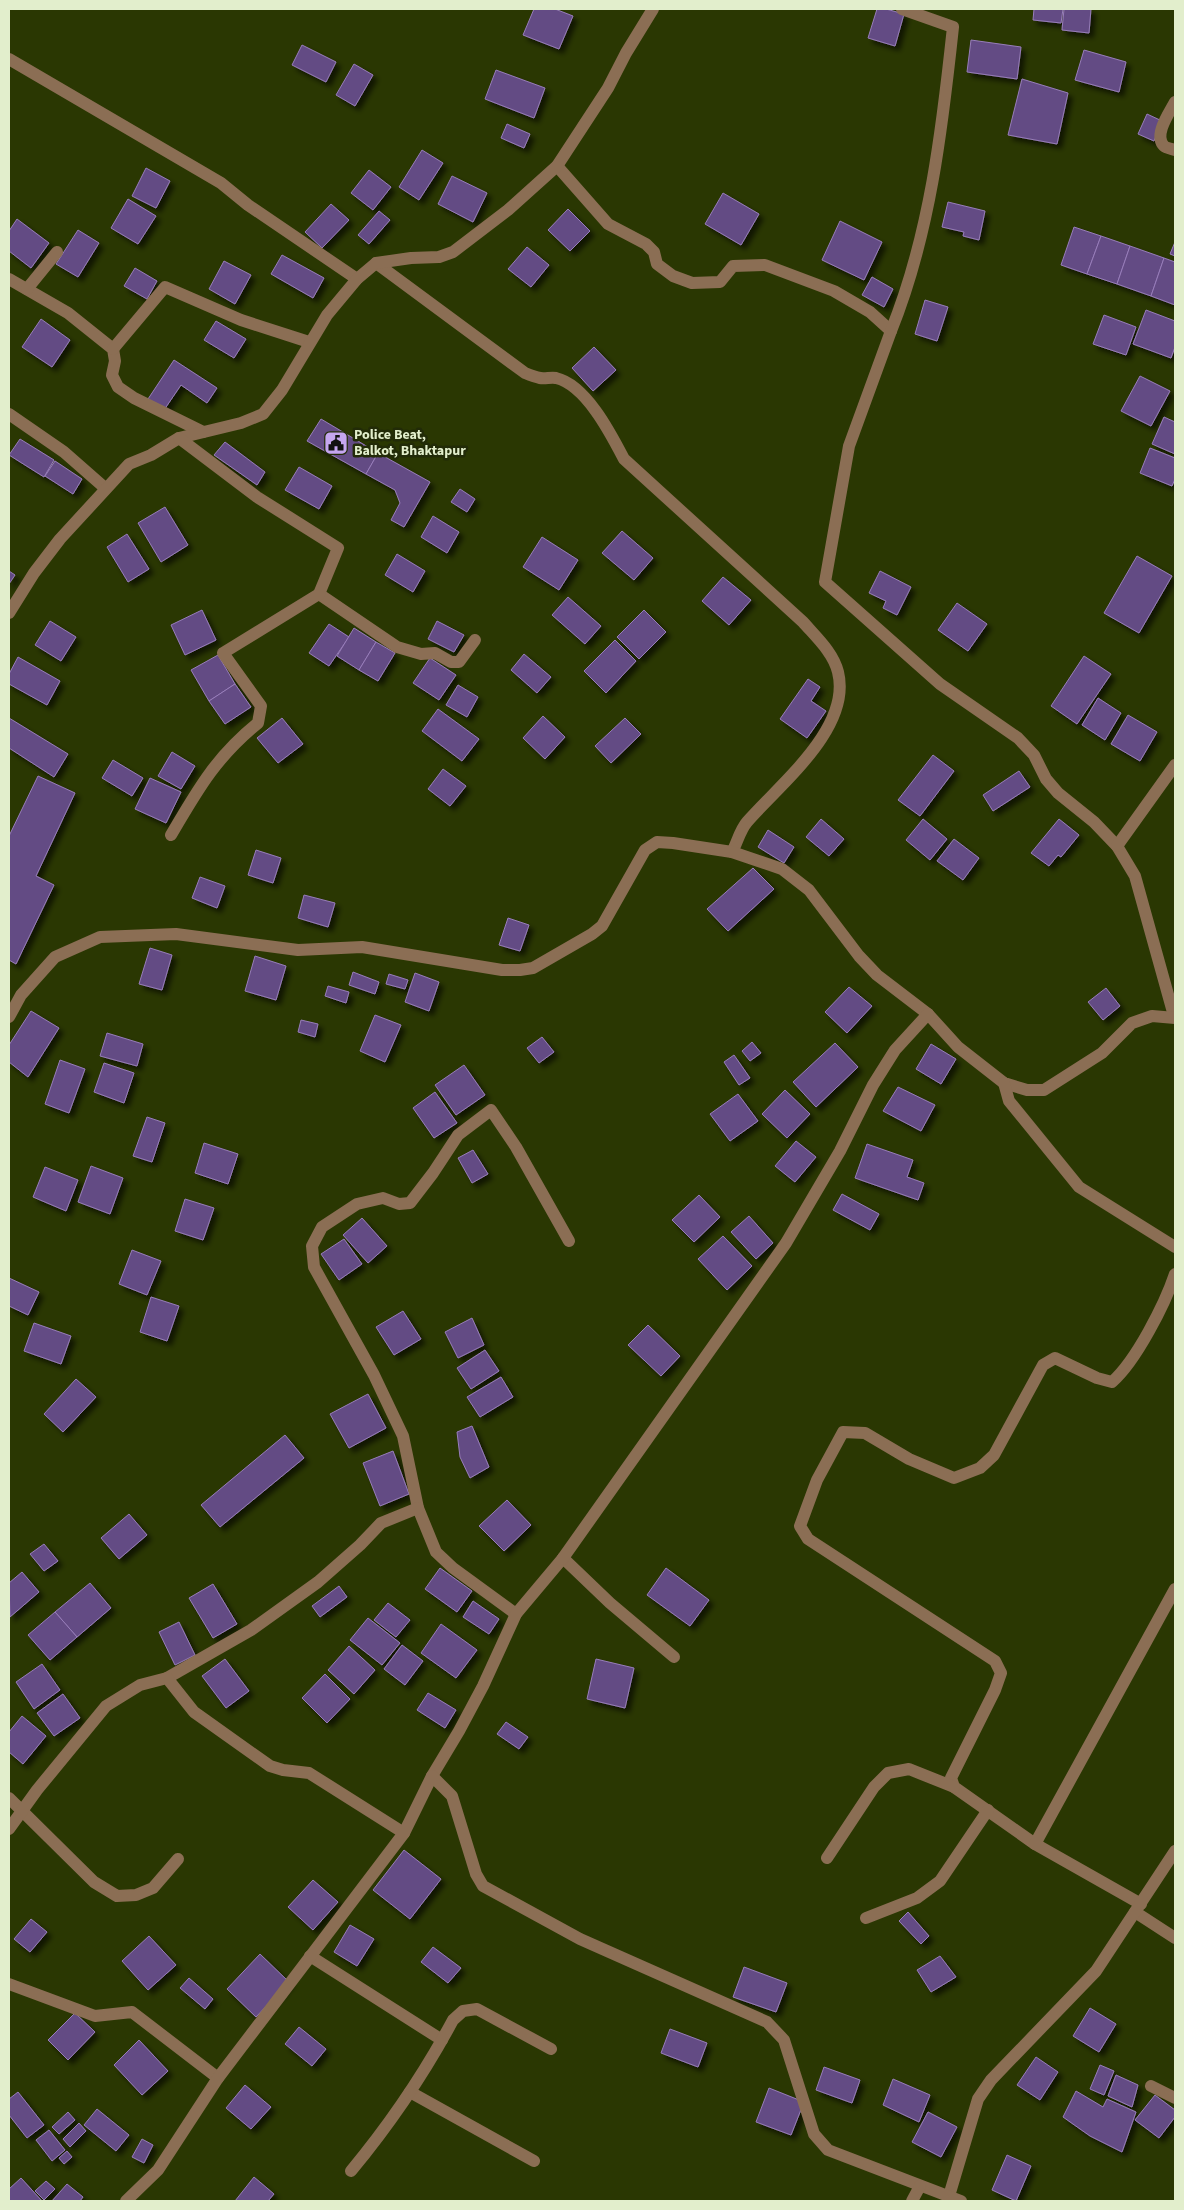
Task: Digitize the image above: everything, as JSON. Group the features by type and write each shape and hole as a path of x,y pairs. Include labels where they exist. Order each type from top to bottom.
{"street":[{"path":"9,613 34,573 60,539 129,464 151,455 179,438 241,423 263,414 282,390 309,342 327,315 357,279 376,263 411,258 439,257 453,252 508,210 557,166 608,88 626,53 653,9"},
{"path":"9,1017 21,996 55,957 100,937 176,934 298,950 362,947 502,970 533,968 592,934 602,926 645,850 657,842 732,852 782,869 809,890 858,956 877,975 928,1014 958,1047 1004,1083 1027,1090 1044,1090 1102,1053 1132,1023 1152,1016 1175,1017 1135,876 1117,846 1094,822 1058,793 1046,779 1034,755 1018,738 940,684 825,582 849,446 905,295 920,242 942,131 953,27 902,9"},
{"path":"9,59 221,183 248,204 357,279"},
{"path":"1175,102 1161,130 1160,138 1164,146 1175,150"},
{"path":"557,166 608,224 646,244 654,252 657,264 673,276 692,283 720,282 733,266 766,265 834,291 870,312 890,332"},
{"path":"27,289 57,252"},
{"path":"376,263 492,351 525,373 540,378 555,378 567,383 580,393 613,438 624,459 803,622 828,650 838,671 840,696 833,718 814,748 783,785 746,824 732,852"},
{"path":"9,279 68,313 113,349 115,361 112,375 118,388 147,406 203,432"},
{"path":"113,349 165,287 241,320 309,342"},
{"path":"9,414 64,452 105,488"},
{"path":"171,835 204,778 235,741 258,723 261,706 223,653 319,594 338,548 257,497 179,438"},
{"path":"319,594 397,647 421,654 435,653 451,662 459,662 475,640"},
{"path":"1117,846 1175,765"},
{"path":"126,2201 158,2170 218,2078 404,1832 432,1776 479,1694 516,1614 563,1558 786,1243 840,1151 873,1085 895,1050 928,1014"},
{"path":"1004,1083 1009,1102 1079,1187 1175,1247"},
{"path":"516,1614 453,1568 436,1552 418,1508 403,1436 374,1375 314,1267 312,1246 322,1227 357,1204 383,1198 399,1204 410,1203 458,1136 492,1110 516,1147 569,1241"},
{"path":"954,1787 951,1778 995,1690 1001,1673 995,1660 808,1539 800,1526 817,1480 843,1432 865,1433 909,1459 954,1478 980,1468 994,1455 1043,1365 1055,1358 1097,1378 1112,1382 1123,1372 1167,1298 1175,1274"},
{"path":"9,1829 37,1790 106,1706 140,1685 167,1678 251,1630 318,1582 381,1524 418,1508"},
{"path":"563,1558 610,1603 674,1657"},
{"path":"1035,1844 1175,1589"},
{"path":"167,1678 194,1712 270,1766 283,1770 309,1773 404,1832"},
{"path":"827,1858 874,1787 888,1773 909,1769 954,1787 1035,1844 1138,1908 1175,1938"},
{"path":"432,1776 452,1796 476,1874 483,1886 580,1939 767,2022 784,2040 814,2134 828,2150 961,2201"},
{"path":"9,1798 94,1882 117,1896 136,1895 153,1888 178,1859"},
{"path":"866,1918 917,1898 940,1881 988,1810"},
{"path":"949,2196 978,2099 991,2080 1096,1971 1175,1851"},
{"path":"310,1956 442,2040"},
{"path":"9,1984 95,2016 132,2012 218,2078"},
{"path":"351,2171 383,2133 454,2020 463,2011 477,2010 551,2049"},
{"path":"1150,2086 1175,2098"},
{"path":"410,2092 534,2161"},
{"path":"912,2201 920,2186"}],"building":[{"path":"534,9 555,9 573,16 559,49 523,35"},
{"path":"877,9 886,9 904,14 895,46 868,38"},
{"path":"1034,9 1063,9 1061,23 1033,20"},
{"path":"1064,9 1091,9 1089,33 1062,30"},
{"path":"971,40 1021,47 1017,79 967,72"},
{"path":"302,45 336,62 326,82 292,65"},
{"path":"1084,50 1126,62 1119,92 1075,80"},
{"path":"354,64 373,75 355,106 336,95"},
{"path":"496,70 545,88 534,118 485,99"},
{"path":"1022,79 1068,93 1057,144 1008,135"},
{"path":"1147,114 1162,121 1154,141 1138,134"},
{"path":"507,124 530,134 524,148 501,138"},
{"path":"422,150 443,163 419,200 399,187"},
{"path":"146,168 170,181 156,208 132,196"},
{"path":"369,170 391,187 373,210 351,193"},
{"path":"452,176 487,193 473,222 438,204"},
{"path":"723,193 759,214 741,245 705,224"},
{"path":"128,199 156,216 138,244 111,228"},
{"path":"948,202 985,211 979,240 963,236 964,232 942,227"},
{"path":"331,204 349,220 322,248 305,232"},
{"path":"568,209 590,231 570,251 548,230"},
{"path":"379,211 390,220 369,244 358,235"},
{"path":"17,219 49,243 31,268 9,251 9,231"},
{"path":"840,221 882,242 864,280 822,260"},
{"path":"1074,227 1101,236 1087,274 1061,265"},
{"path":"78,230 99,243 78,277 56,264"},
{"path":"1101,236 1130,246 1117,284 1087,274"},
{"path":"1175,242 1175,256 1170,254"},
{"path":"1130,246 1164,258 1151,296 1117,284"},
{"path":"527,247 549,265 531,287 508,269"},
{"path":"282,255 324,278 313,298 271,274"},
{"path":"1164,258 1175,262 1175,305 1151,296"},
{"path":"224,261 251,275 235,304 209,289"},
{"path":"135,268 157,281 147,299 124,286"},
{"path":"872,277 893,289 884,307 862,295"},
{"path":"925,300 948,307 937,341 915,334"},
{"path":"1146,310 1175,321 1175,347 1171,358 1133,344"},
{"path":"1104,315 1136,327 1126,355 1093,344"},
{"path":"41,319 70,340 52,367 22,347"},
{"path":"216,321 246,339 234,358 204,340"},
{"path":"594,347 616,370 593,391 572,368"},
{"path":"174,360 217,388 207,403 181,385 164,410 148,399"},
{"path":"1140,376 1170,391 1151,426 1121,411"},
{"path":"1164,417 1175,422 1175,454 1152,444"},
{"path":"321,419 378,453 366,474 307,441"},
{"path":"20,439 54,460 44,477 9,455"},
{"path":"225,442 265,472 257,485 214,455"},
{"path":"1150,448 1175,458 1175,479 1172,486 1140,473"},
{"path":"378,453 430,482 404,527 391,520 400,503 395,490 366,474"},
{"path":"55,461 82,479 73,494 45,476"},
{"path":"299,467 332,486 319,509 285,490"},
{"path":"460,489 475,499 467,512 451,502"},
{"path":"165,507 188,545 161,562 138,523"},
{"path":"433,516 459,532 447,553 421,537"},
{"path":"622,531 653,558 634,580 602,553"},
{"path":"127,534 149,569 128,582 107,547"},
{"path":"542,537 578,560 559,590 523,567"},
{"path":"397,554 425,571 413,592 385,575"},
{"path":"1137,556 1172,576 1139,633 1104,613"},
{"path":"9,571 15,575 9,584"},
{"path":"880,571 911,587 897,615 883,608 886,601 869,593"},
{"path":"723,577 751,600 729,625 702,601"},
{"path":"568,597 601,626 585,644 552,615"},
{"path":"957,603 987,624 968,651 938,630"},
{"path":"202,610 216,640 185,655 171,625"},
{"path":"644,610 666,632 639,659 617,637"},
{"path":"50,621 76,637 61,661 35,645"},
{"path":"437,621 464,635 454,652 428,639"},
{"path":"329,624 349,637 329,666 309,653"},
{"path":"354,628 376,642 359,670 337,656"},
{"path":"615,640 636,661 606,693 584,671"},
{"path":"376,642 395,653 378,681 359,670"},
{"path":"524,654 551,677 537,693 511,670"},
{"path":"218,655 235,684 209,701 191,670"},
{"path":"1084,656 1111,674 1077,724 1051,706"},
{"path":"18,657 60,681 47,705 9,684 9,674"},
{"path":"430,658 456,675 439,700 413,683"},
{"path":"808,679 820,687 811,701 826,711 807,738 780,719"},
{"path":"235,684 251,707 225,724 209,701"},
{"path":"458,685 478,697 467,717 446,705"},
{"path":"1098,698 1121,713 1105,740 1082,725"},
{"path":"438,709 479,739 462,761 422,731"},
{"path":"1128,715 1157,732 1140,761 1111,744"},
{"path":"543,716 565,737 545,759 523,738"},
{"path":"9,718 68,754 54,777 9,748"},
{"path":"282,718 303,744 278,763 257,738"},
{"path":"625,718 641,734 611,763 595,746"},
{"path":"172,752 195,766 181,789 158,776"},
{"path":"933,755 954,771 920,816 898,800"},
{"path":"113,760 143,778 132,796 102,778"},
{"path":"443,769 466,786 450,806 428,789"},
{"path":"1019,771 1030,787 993,811 983,795"},
{"path":"38,776 75,793 36,876 54,885 16,964 9,960 9,836"},
{"path":"150,778 181,792 166,823 135,809"},
{"path":"821,819 844,839 829,856 806,837"},
{"path":"923,819 947,839 930,860 906,840"},
{"path":"1059,819 1079,835 1061,857 1058,855 1049,866 1031,853"},
{"path":"768,830 794,847 784,863 758,847"},
{"path":"954,839 979,858 963,880 937,861"},
{"path":"256,850 281,858 273,883 248,875"},
{"path":"753,868 774,889 728,931 707,909"},
{"path":"200,877 225,886 217,908 192,898"},
{"path":"304,895 335,903 328,927 298,918"},
{"path":"508,918 529,925 520,951 499,945"},
{"path":"150,948 172,955 162,990 139,984"},
{"path":"255,956 286,966 276,1000 245,991"},
{"path":"353,972 379,982 375,994 349,985"},
{"path":"415,973 439,982 429,1011 405,1002"},
{"path":"389,974 408,980 405,989 386,984"},
{"path":"328,986 349,992 346,1003 325,996"},
{"path":"849,987 872,1006 847,1033 825,1012"},
{"path":"1106,988 1120,1006 1103,1020 1088,1002"},
{"path":"31,1011 59,1028 28,1077 9,1062 9,1045"},
{"path":"375,1015 401,1025 385,1062 360,1051"},
{"path":"301,1020 318,1024 315,1037 298,1032"},
{"path":"107,1033 143,1044 137,1066 100,1056"},
{"path":"542,1037 554,1052 539,1063 527,1048"},
{"path":"752,1042 761,1053 750,1061 742,1051"},
{"path":"835,1043 858,1067 816,1107 793,1082"},
{"path":"931,1044 956,1059 941,1084 916,1069"},
{"path":"734,1055 750,1078 739,1085 724,1062"},
{"path":"60,1060 85,1069 69,1113 45,1104"},
{"path":"104,1063 134,1073 124,1103 94,1092"},
{"path":"464,1065 485,1095 456,1115 435,1085"},
{"path":"898,1087 935,1105 921,1131 883,1111"},
{"path":"785,1090 810,1114 787,1138 762,1114"},
{"path":"435,1092 457,1123 434,1138 413,1108"},
{"path":"738,1094 758,1121 730,1141 710,1114"},
{"path":"147,1117 165,1123 152,1162 133,1156"},
{"path":"796,1141 816,1157 795,1182 775,1166"},
{"path":"204,1143 238,1154 228,1184 195,1173"},
{"path":"867,1144 913,1160 907,1177 924,1183 918,1200 855,1178"},
{"path":"473,1150 488,1174 472,1183 458,1158"},
{"path":"91,1166 123,1178 110,1214 78,1202"},
{"path":"45,1167 78,1180 66,1211 33,1197"},
{"path":"842,1194 879,1214 870,1230 833,1210"},
{"path":"699,1195 720,1217 694,1242 672,1220"},
{"path":"185,1199 214,1208 203,1240 175,1231"},
{"path":"749,1216 773,1243 756,1259 731,1232"},
{"path":"362,1218 387,1246 368,1263 343,1235"},
{"path":"723,1236 752,1266 727,1290 698,1259"},
{"path":"344,1239 362,1264 339,1280 321,1254"},
{"path":"132,1250 161,1261 147,1295 119,1284"},
{"path":"9,1278 39,1292 28,1315 9,1306"},
{"path":"151,1297 179,1306 167,1341 140,1332"},
{"path":"403,1311 421,1339 394,1355 376,1327"},
{"path":"472,1318 484,1345 458,1358 445,1332"},
{"path":"34,1323 71,1336 61,1364 24,1351"},
{"path":"648,1325 680,1356 661,1376 628,1345"},
{"path":"485,1350 499,1371 471,1389 457,1368"},
{"path":"501,1377 513,1397 480,1417 467,1397"},
{"path":"76,1379 96,1397 63,1432 44,1414"},
{"path":"368,1394 386,1428 349,1448 330,1414"},
{"path":"472,1426 489,1467 470,1478 460,1457 457,1432"},
{"path":"285,1435 304,1458 220,1527 201,1505"},
{"path":"393,1451 409,1494 380,1506 363,1463"},
{"path":"507,1500 531,1525 504,1551 479,1526"},
{"path":"129,1514 147,1535 119,1559 101,1538"},
{"path":"44,1544 58,1561 44,1571 30,1554"},
{"path":"440,1568 472,1591 457,1612 425,1589"},
{"path":"666,1568 709,1600 690,1626 647,1595"},
{"path":"22,1572 39,1592 10,1617 9,1583"},
{"path":"90,1583 111,1608 77,1637 55,1612"},
{"path":"213,1584 237,1624 213,1638 189,1598"},
{"path":"339,1586 347,1597 320,1617 312,1606"},
{"path":"473,1601 499,1619 489,1634 463,1617"},
{"path":"388,1603 410,1620 396,1637 374,1620"},
{"path":"55,1612 77,1637 50,1660 28,1635"},
{"path":"368,1618 400,1643 382,1665 350,1640"},
{"path":"179,1622 195,1655 175,1665 159,1632"},
{"path":"441,1624 477,1650 456,1678 421,1653"},
{"path":"402,1645 423,1661 405,1685 384,1669"},
{"path":"349,1646 375,1670 354,1694 328,1670"},
{"path":"225,1659 249,1691 226,1708 202,1676"},
{"path":"596,1659 634,1668 625,1708 587,1699"},
{"path":"42,1664 60,1690 34,1709 16,1682"},
{"path":"325,1674 350,1699 327,1723 302,1698"},
{"path":"428,1693 456,1710 445,1728 417,1710"},
{"path":"63,1694 80,1718 54,1736 37,1713"},
{"path":"22,1716 46,1736 23,1764 9,1752 9,1732"},
{"path":"506,1722 528,1737 519,1749 497,1734"},
{"path":"404,1850 441,1879 410,1919 373,1890"},
{"path":"313,1880 338,1902 313,1930 288,1907"},
{"path":"908,1912 929,1936 921,1944 899,1921"},
{"path":"31,1919 47,1932 30,1952 14,1939"},
{"path":"350,1925 374,1939 357,1966 334,1952"},
{"path":"149,1936 176,1965 148,1990 122,1961"},
{"path":"433,1947 461,1968 448,1983 421,1962"},
{"path":"260,1954 289,1982 256,2017 227,1989"},
{"path":"940,1956 956,1977 931,1992 917,1970"},
{"path":"744,1967 787,1983 776,2012 733,1997"},
{"path":"189,1978 213,1999 205,2009 180,1988"},
{"path":"1090,2008 1116,2024 1099,2052 1073,2036"},
{"path":"75,2013 95,2032 68,2060 48,2040"},
{"path":"299,2027 326,2049 312,2066 285,2044"},
{"path":"670,2029 707,2043 698,2067 661,2053"},
{"path":"139,2040 168,2071 142,2095 114,2065"},
{"path":"1036,2057 1058,2072 1040,2100 1017,2085"},
{"path":"1100,2065 1114,2071 1104,2095 1090,2089"},
{"path":"824,2067 860,2080 852,2103 816,2090"},
{"path":"1116,2075 1138,2085 1132,2107 1108,2096"},
{"path":"893,2079 930,2095 919,2122 883,2105"},
{"path":"245,2085 271,2107 251,2129 226,2108"},
{"path":"769,2088 804,2102 791,2135 756,2122"},
{"path":"1076,2091 1103,2107 1107,2099 1136,2112 1122,2152 1090,2136 1063,2117"},
{"path":"18,2092 44,2125 27,2138 9,2115 9,2099"},
{"path":"1155,2095 1175,2110 1175,2117 1159,2138 1135,2120"},
{"path":"97,2109 129,2135 116,2151 84,2125"},
{"path":"68,2112 75,2120 59,2134 52,2127"},
{"path":"928,2112 957,2127 941,2157 912,2142"},
{"path":"79,2123 86,2131 70,2147 63,2139"},
{"path":"49,2130 65,2150 52,2161 36,2140"},
{"path":"142,2139 153,2145 144,2163 132,2157"},
{"path":"67,2151 72,2157 64,2164 59,2158"},
{"path":"1007,2155 1031,2166 1016,2201 992,2190"},
{"path":"254,2177 274,2194 268,2201 235,2201"},
{"path":"21,2178 42,2201 9,2201 9,2189"},
{"path":"46,2181 55,2189 44,2200 35,2191"},
{"path":"67,2184 83,2197 80,2201 52,2201"}],"place":[{"name":"Police Beat, Balkot, Bhaktapur","path":"336,443"}]}
